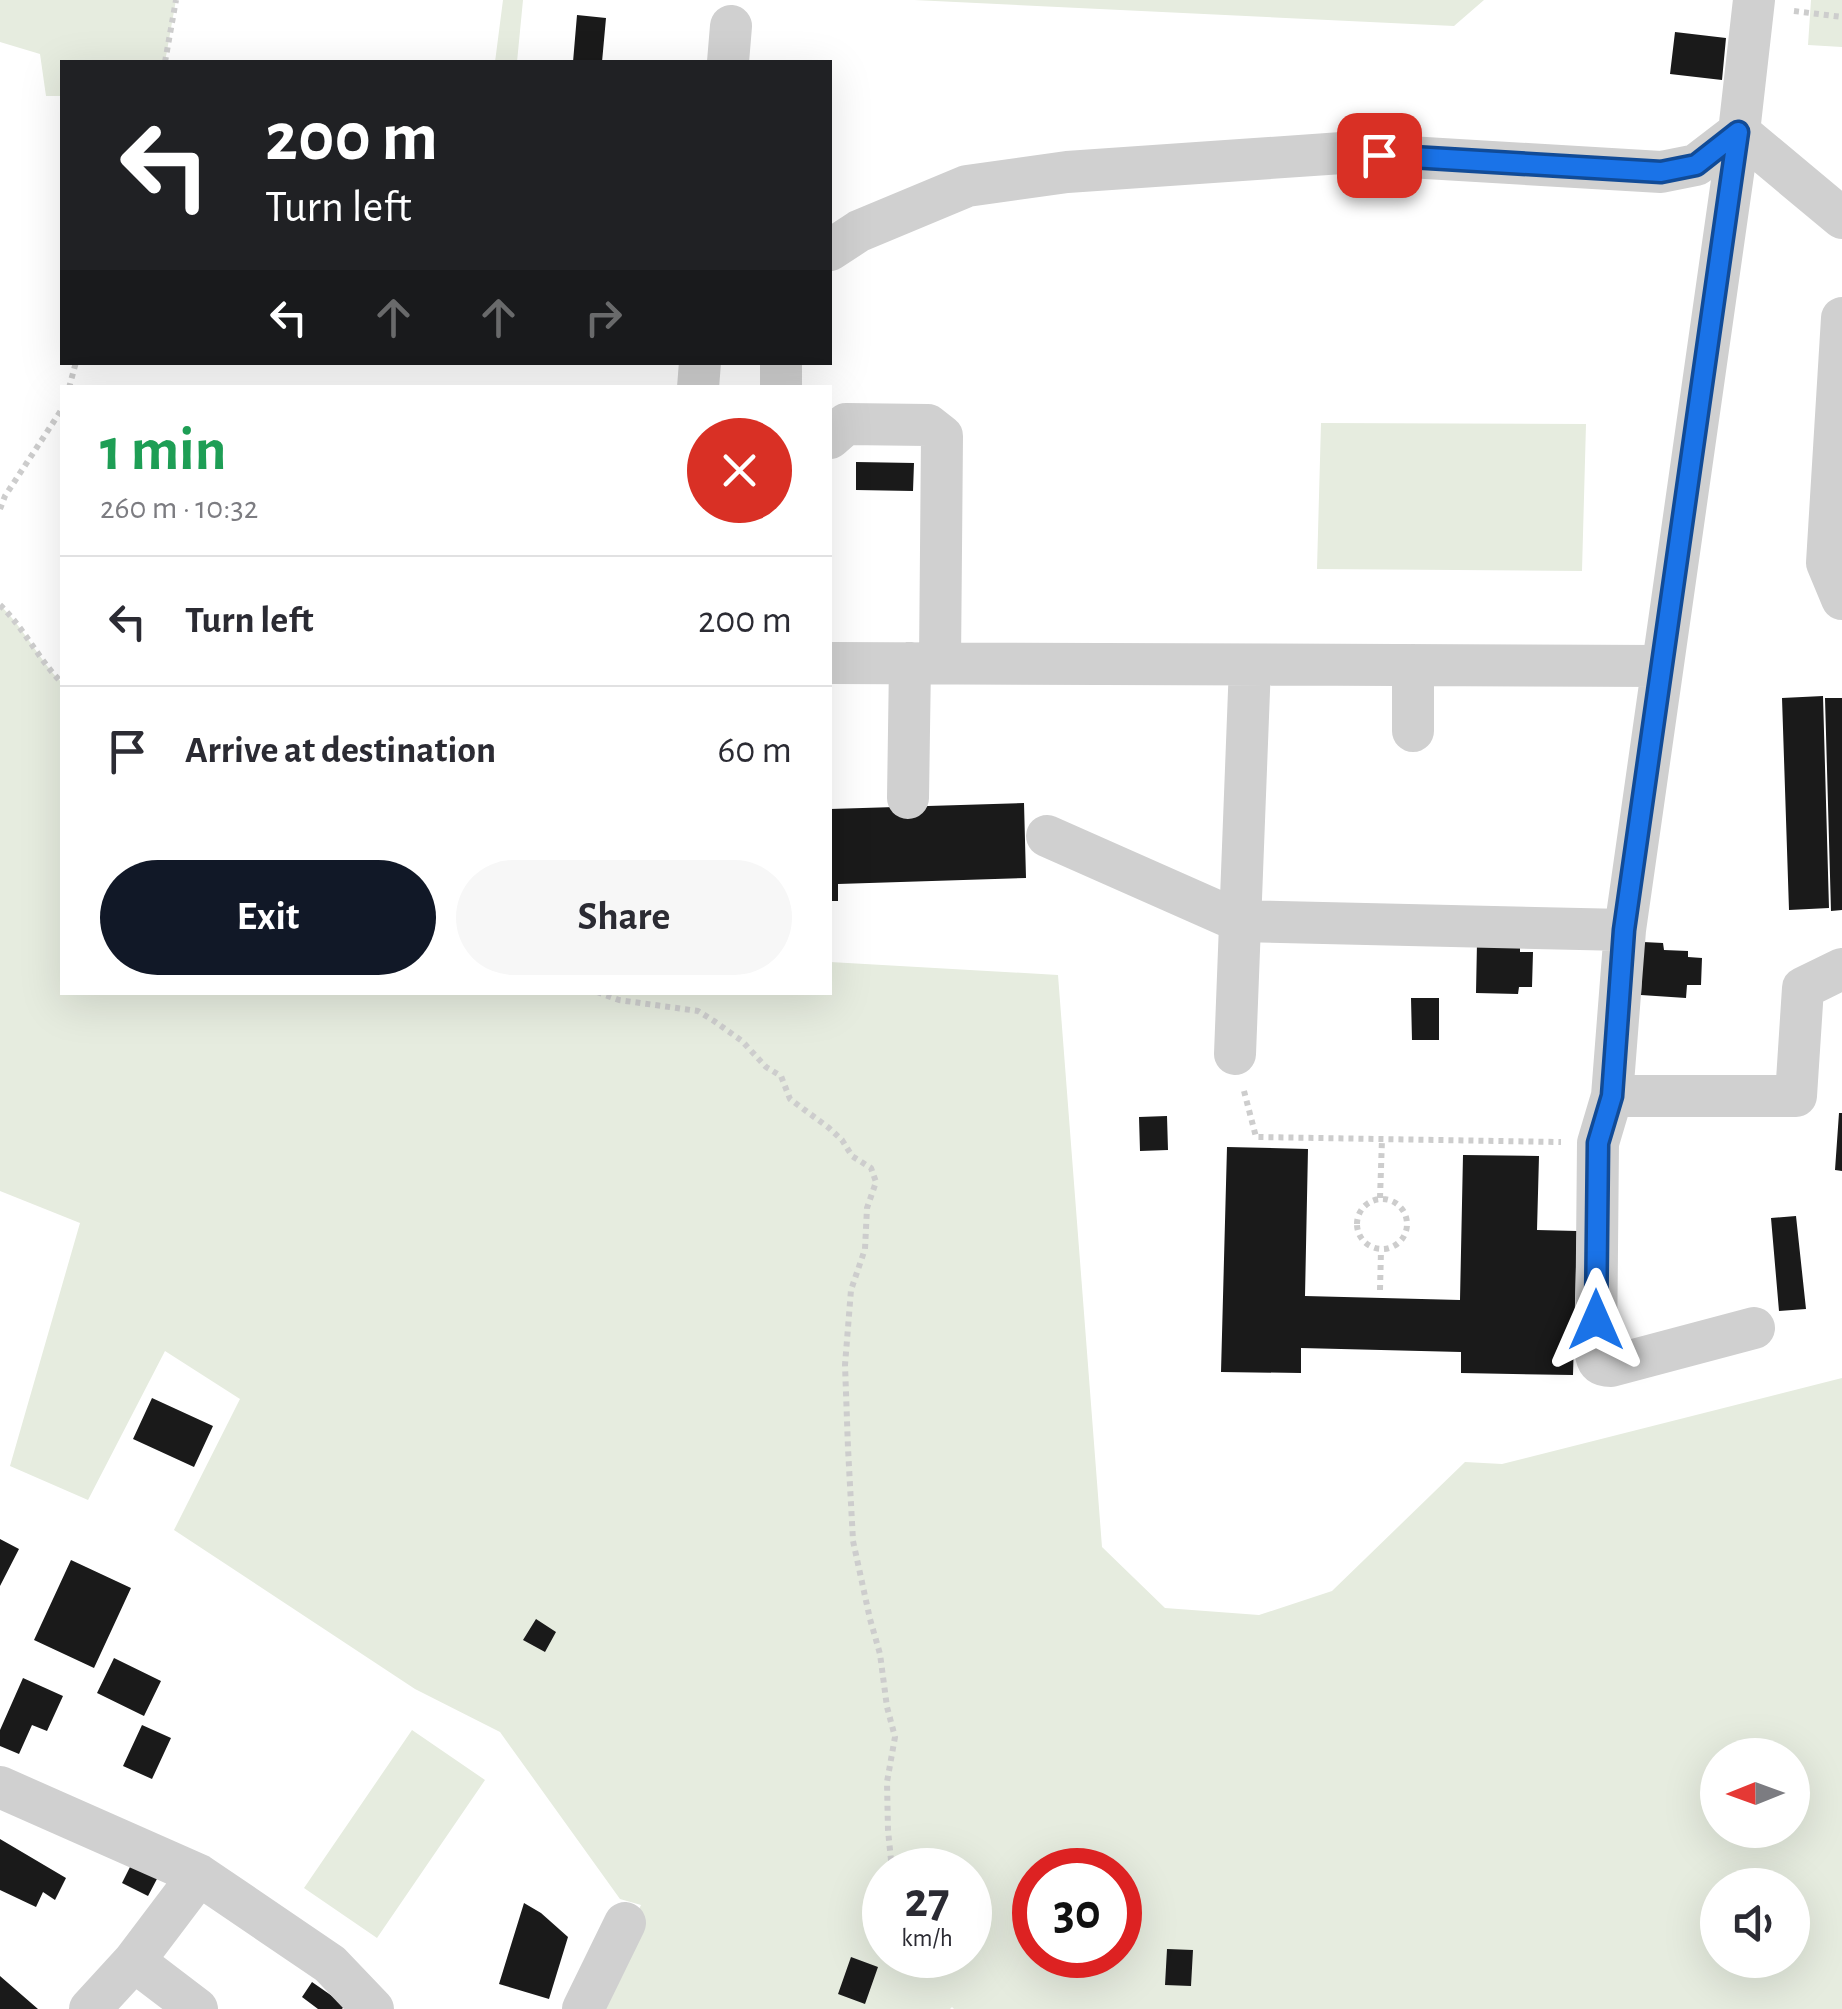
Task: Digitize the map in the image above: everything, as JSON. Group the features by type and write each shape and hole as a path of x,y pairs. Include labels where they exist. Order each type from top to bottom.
{"street":[{"path":"1754,0 1624,930 1612,1096 1598,1143 1596,1355 1604,1366 1611,1366 1754,1328"},
{"path":"1738,132 1842,218"},
{"path":"832,249 859,230 968,186 1067,172 1342,153 1661,172 1696,165 1738,132"},
{"path":"1842,318 1827,563 1842,599"},
{"path":"832,436 846,424 928,425 942,436 925,663 908,798"},
{"path":"832,663 1662,666"},
{"path":"1235,1054 1250,664"},
{"path":"1412,731 1413,665"},
{"path":"1047,836 1239,921 1624,930"},
{"path":"1612,1096 1796,1096 1804,988 1842,969"},
{"path":"0,1787 199,1875 330,1964 373,2009"},
{"path":"90,2009 134,1961 199,1875"},
{"path":"583,2009 626,1923"},
{"path":"134,1961 198,2009"}],"path":[{"path":"165,60 176,0"},
{"path":"1810,14 1842,17"},
{"path":"0,510 5,496 60,412"},
{"path":"0,605 60,681"},
{"path":"605,995 698,1011 714,1020 781,1076 790,1099 842,1140 852,1156 871,1168 876,1182 868,1208 865,1249 852,1290 846,1365 853,1541 895,1737 887,1782 890,1848"},
{"path":"1235,1054 1256,1137 1598,1143"},
{"path":"1380,1198 1382,1138"},
{"path":"1380,1198 1396,1202 1408,1224 1403,1240 1381,1250 1366,1244 1357,1229 1365,1205 1380,1198"},
{"path":"1380,1290 1381,1250"}],"shaded area":[{"path":"0,0 176,0 165,60 60,60 60,96 46,96 40,54 0,42"},
{"path":"503,0 523,0 517,60 495,60"},
{"path":"914,0 1484,0 1454,26"},
{"path":"1811,0 1842,0 1842,47 1808,45"},
{"path":"1321,423 1586,424 1582,571 1317,569"},
{"path":"0,605 60,681 60,995 832,995 832,962 1058,975 1102,1547 1165,1608 1259,1615 1332,1591 1465,1462 1502,1464 1842,1378 1842,2009 592,2009 641,1905 620,1899 500,1732 415,1689 174,1530 240,1399 165,1351 88,1500 10,1466 80,1223 0,1191"},
{"path":"412,1730 485,1780 377,1938 304,1888"}],"building":[{"path":"577,15 606,18 602,60 573,60"},
{"path":"1675,32 1726,38 1722,80 1670,74"},
{"path":"856,462 914,463 913,491 856,490"},
{"path":"1823,696 1829,908 1789,910 1782,698"},
{"path":"1825,698 1842,698 1842,910 1831,911"},
{"path":"1024,803 1026,878 838,884 838,901 832,901 832,809"},
{"path":"1477,942 1520,943 1520,952 1533,952 1532,987 1519,987 1518,994 1476,993"},
{"path":"1643,942 1663,943 1664,950 1688,951 1688,957 1702,958 1701,985 1687,985 1686,998 1641,995"},
{"path":"1411,998 1439,998 1439,1040 1412,1040"},
{"path":"1842,1113 1842,1171 1835,1170"},
{"path":"1167,1116 1168,1150 1140,1151 1139,1117"},
{"path":"1227,1147 1308,1149 1305,1296 1460,1300 1463,1155 1539,1156 1537,1230 1577,1231 1573,1375 1461,1373 1461,1352 1301,1348 1301,1373 1221,1372"},
{"path":"1796,1216 1806,1309 1779,1311 1771,1218"},
{"path":"152,1398 213,1426 194,1467 133,1439"},
{"path":"0,1539 19,1549 0,1586"},
{"path":"71,1560 131,1588 94,1668 34,1640"},
{"path":"536,1619 556,1632 545,1652 523,1640"},
{"path":"114,1658 161,1681 144,1716 97,1693"},
{"path":"23,1678 63,1696 47,1731 32,1725 19,1754 0,1746 0,1730"},
{"path":"142,1725 171,1738 152,1779 123,1766"},
{"path":"0,1839 66,1878 55,1900 43,1892 36,1907 0,1890"},
{"path":"132,1863 158,1877 148,1896 122,1883"},
{"path":"524,1903 568,1937 549,1999 499,1984"},
{"path":"1167,1949 1193,1950 1191,1986 1165,1985"},
{"path":"851,1957 862,1961 862,1978 874,1978 865,2004 838,1994"},
{"path":"0,1976 38,2009 0,2009"},
{"path":"312,1982 345,2005 342,2009 318,2009 302,1997"}],"route":[{"path":"1379,155 1661,172 1696,165 1738,132 1624,930 1612,1096 1598,1143 1596,1320"}]}
